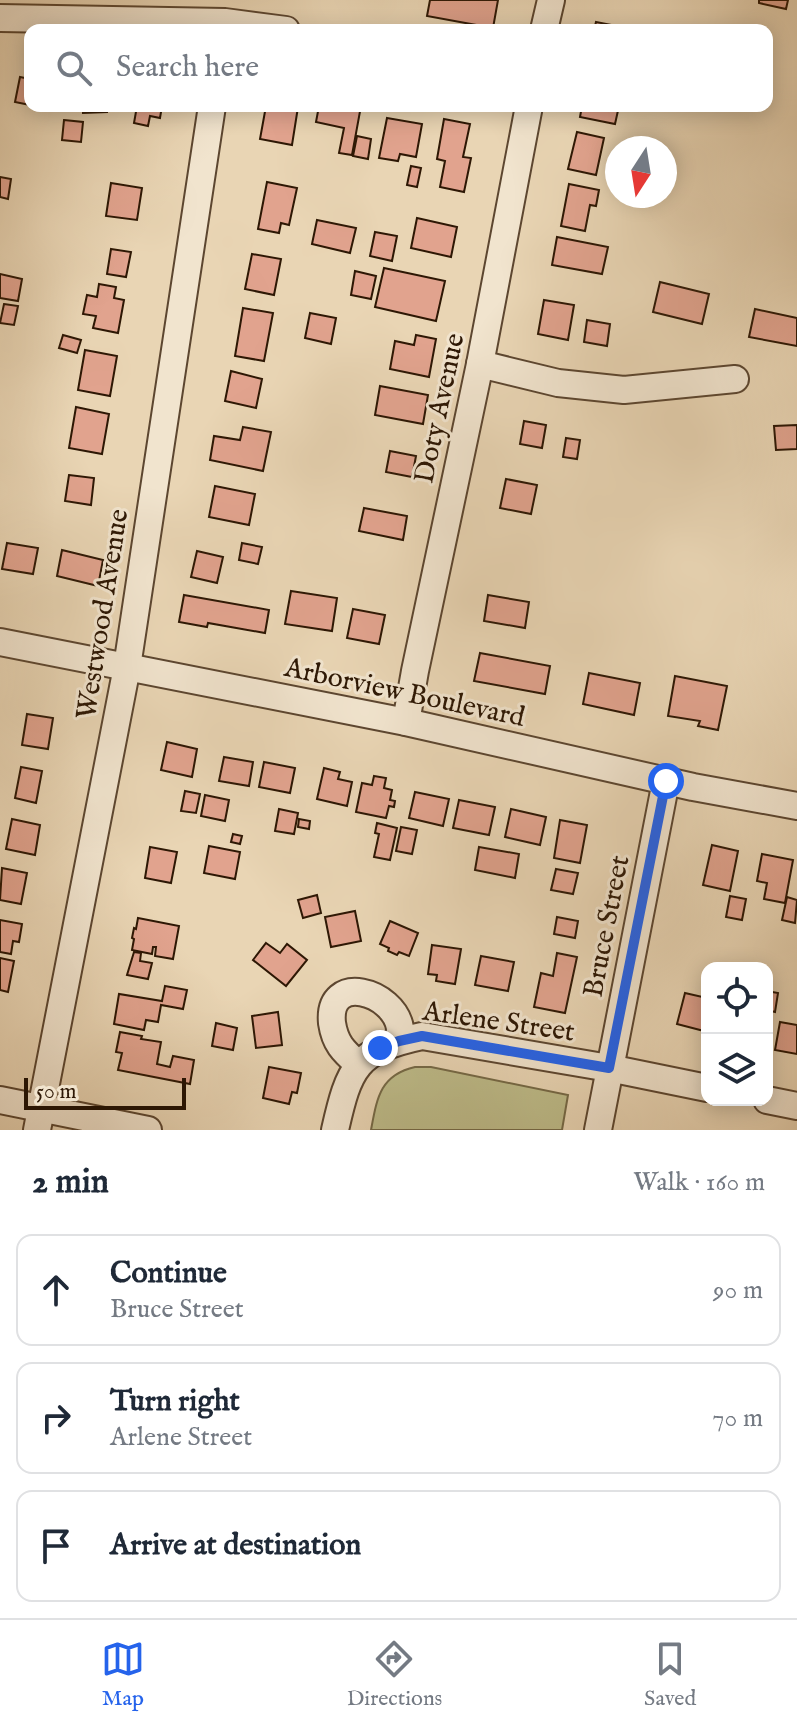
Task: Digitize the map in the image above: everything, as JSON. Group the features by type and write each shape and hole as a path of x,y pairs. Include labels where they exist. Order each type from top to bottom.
{"street":[{"path":"545,24 551,0"},
{"path":"0,18 225,17 258,24"},
{"name":"Westwood Avenue","path":"39,1120 127,667 211,112"},
{"name":"Doty Avenue","path":"406,722 480,364 528,112"},
{"path":"480,364 558,383 624,390 735,379"},
{"name":"Arborview Boulevard","path":"0,642 406,722 666,781 797,806"},
{"name":"Bruce Street","path":"598,1130 666,781"},
{"path":"335,1130 344,1089 358,1064 336,1040 332,1008 338,997 353,991 376,996 390,1009 400,1026 399,1041"},
{"name":"Arlene Street","path":"358,1064 380,1048 422,1036 701,1087"},
{"path":"0,1100 39,1120 148,1130"},
{"path":"773,1101 797,1106"}],"shaded area":[{"path":"415,1067 431,1067 568,1095 562,1130 371,1130 378,1098 387,1082"}],"building":[{"path":"430,0 498,0 494,24 471,24 427,16"},
{"path":"759,0 788,0 786,9 759,3"},
{"path":"20,77 24,78 24,104 15,102"},
{"path":"136,112 161,112 160,118 150,116 148,126 134,123"},
{"path":"265,112 297,112 292,145 260,139"},
{"path":"318,112 360,112 352,155 339,153 344,128 316,122"},
{"path":"581,112 618,112 615,124 580,117"},
{"path":"387,118 422,124 416,157 400,154 398,161 379,158"},
{"path":"444,119 470,124 463,157 471,158 464,192 440,187 445,161 437,159"},
{"path":"64,120 83,122 81,142 62,140"},
{"path":"577,132 604,138 596,175 568,169"},
{"path":"357,136 371,139 368,159 353,156"},
{"path":"411,166 421,168 417,187 407,185"},
{"path":"0,177 11,179 8,199 0,197"},
{"path":"267,182 297,188 289,225 281,223 279,233 258,229"},
{"path":"111,183 142,188 137,220 106,216"},
{"path":"569,184 599,190 596,206 590,205 585,231 561,226"},
{"path":"417,218 457,227 451,257 411,248"},
{"path":"317,220 356,228 350,253 312,244"},
{"path":"375,232 397,236 392,261 370,256"},
{"path":"557,237 608,247 602,274 552,265"},
{"path":"111,249 131,252 126,277 107,274"},
{"path":"252,254 281,259 274,295 245,289"},
{"path":"384,268 445,281 436,321 375,307"},
{"path":"355,271 376,276 371,299 351,295"},
{"path":"0,274 22,279 18,301 0,298"},
{"path":"660,282 709,294 702,324 653,312"},
{"path":"99,284 116,287 114,298 124,300 118,333 93,328 96,316 83,314 87,295 97,297"},
{"path":"544,300 574,305 568,340 538,334"},
{"path":"4,304 18,306 14,325 0,323"},
{"path":"243,308 273,313 264,361 235,356"},
{"path":"755,309 797,318 797,346 749,337"},
{"path":"310,313 336,318 331,344 305,338"},
{"path":"587,320 610,324 607,346 584,342"},
{"path":"63,335 81,340 77,353 59,348"},
{"path":"416,335 436,339 429,377 390,369 395,341 414,345"},
{"path":"85,350 117,356 110,396 78,390"},
{"path":"231,371 262,379 256,408 225,401"},
{"path":"380,386 428,395 423,424 375,415"},
{"path":"76,407 109,414 102,454 69,448"},
{"path":"524,421 546,425 542,448 520,444"},
{"path":"797,425 797,449 776,450 774,426"},
{"path":"243,427 271,432 263,471 210,460 214,436 240,440"},
{"path":"566,438 580,440 577,459 563,457"},
{"path":"390,451 416,456 412,477 386,472"},
{"path":"69,475 94,478 91,505 65,501"},
{"path":"506,479 537,485 531,514 500,508"},
{"path":"215,486 255,494 249,525 209,517"},
{"path":"364,508 407,516 403,540 359,531"},
{"path":"7,543 38,548 33,574 2,569"},
{"path":"242,543 262,547 258,564 239,560"},
{"path":"62,550 103,560 98,586 57,576"},
{"path":"197,551 223,557 217,583 191,577"},
{"path":"291,591 337,598 332,631 285,624"},
{"path":"184,595 269,610 265,633 208,623 207,627 179,622"},
{"path":"488,595 529,602 525,628 484,621"},
{"path":"353,609 385,615 379,644 347,638"},
{"path":"480,653 550,666 545,694 474,681"},
{"path":"589,673 640,683 634,715 583,704"},
{"path":"675,676 727,686 718,730 698,726 700,721 668,716"},
{"path":"27,714 53,718 48,749 22,745"},
{"path":"167,742 197,749 192,777 161,770"},
{"path":"224,757 253,762 249,786 219,781"},
{"path":"264,762 295,768 290,793 259,787"},
{"path":"21,767 42,771 36,803 15,798"},
{"path":"324,768 340,772 338,779 352,782 347,806 317,799"},
{"path":"374,776 386,778 384,788 392,790 390,800 395,801 394,807 389,806 386,818 356,812 362,783 372,785"},
{"path":"185,791 200,794 196,813 181,811"},
{"path":"415,792 449,799 443,826 409,818"},
{"path":"205,795 229,800 225,821 201,816"},
{"path":"459,800 495,807 489,835 453,828"},
{"path":"279,809 298,813 294,834 275,831"},
{"path":"511,809 546,817 540,845 505,837"},
{"path":"12,819 40,825 35,855 6,849"},
{"path":"299,819 310,821 309,829 298,827"},
{"path":"560,820 587,825 580,863 554,858"},
{"path":"377,823 397,828 390,860 374,857 379,834 375,833"},
{"path":"401,827 417,830 412,854 396,851"},
{"path":"233,834 242,836 240,844 231,842"},
{"path":"712,845 738,851 730,891 703,885"},
{"path":"209,846 240,852 235,879 204,873"},
{"path":"150,847 177,852 171,883 145,878"},
{"path":"479,847 519,854 515,878 475,870"},
{"path":"762,854 793,860 785,903 764,899 767,883 757,881"},
{"path":"2,868 27,873 21,904 0,900"},
{"path":"556,869 578,873 573,894 551,890"},
{"path":"317,895 321,913 303,918 298,900"},
{"path":"730,896 746,899 742,920 726,917"},
{"path":"787,897 797,900 795,923 782,920"},
{"path":"355,911 361,941 331,947 325,917"},
{"path":"557,917 578,921 575,938 554,934"},
{"path":"138,918 179,926 173,959 155,956 156,947 153,947 152,954 132,950"},
{"path":"0,920 22,924 19,942 13,941 11,954 0,952"},
{"path":"390,921 418,933 409,956 399,952 397,955 380,944"},
{"path":"266,943 280,953 287,944 307,960 286,986 253,960"},
{"path":"432,945 461,949 455,984 436,981 437,975 428,974"},
{"path":"134,952 141,953 140,961 152,963 148,979 127,975"},
{"path":"557,953 577,957 565,1013 534,1007 541,973 553,976"},
{"path":"481,956 514,962 508,991 475,985"},
{"path":"0,958 14,961 8,992 0,990"},
{"path":"165,986 187,990 183,1009 161,1005 158,1022 146,1020 144,1030 114,1024 119,994 162,1001"},
{"path":"773,992 778,993 773,1012"},
{"path":"685,993 701,997 701,1030 677,1024"},
{"path":"278,1012 282,1045 256,1048 252,1016"},
{"path":"780,1022 797,1025 797,1054 775,1050"},
{"path":"216,1023 237,1028 233,1050 212,1046"},
{"path":"120,1032 161,1042 157,1064 170,1067 173,1056 194,1060 190,1084 118,1070 122,1053 116,1052"},
{"path":"269,1067 301,1073 297,1093 292,1092 289,1104 263,1098"}],"route":[{"path":"380,1048 422,1036 609,1068 666,781"}]}
